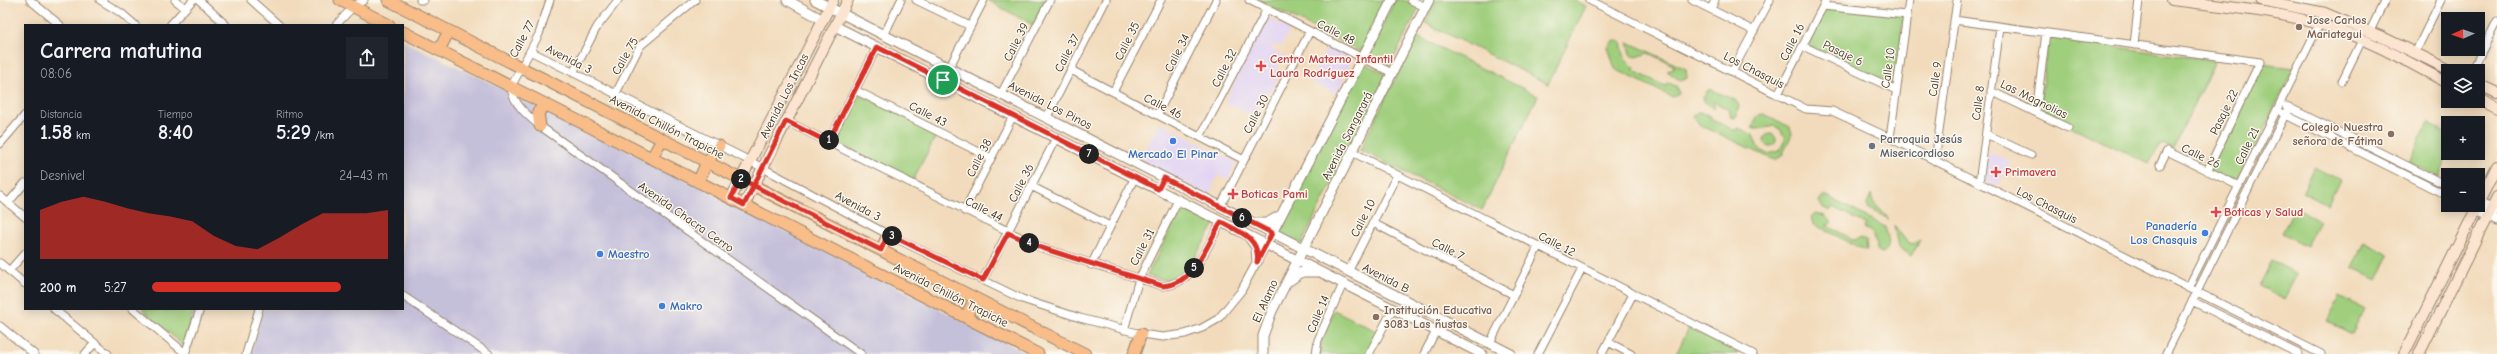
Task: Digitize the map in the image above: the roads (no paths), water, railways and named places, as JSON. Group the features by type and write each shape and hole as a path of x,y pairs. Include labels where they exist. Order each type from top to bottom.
{"main road":[{"path":"340,0 387,24"},
{"name":"Avenida Chillón Trapiche","path":"388,0 1085,354"},
{"name":"Avenida Los Incas","path":"744,205 848,0"},
{"path":"2172,0 2203,2 2320,24 2362,40 2441,80"},
{"path":"2261,0 2325,13 2370,31 2441,66"},
{"name":"Avenida Los Incas","path":"731,198 832,4"},
{"path":"439,50 449,31"},
{"name":"Avenida Chillón Trapiche","path":"404,32 1038,354"},
{"path":"2485,87 2497,93"},
{"path":"2485,102 2497,108"},
{"path":"540,126 538,112 546,105"},
{"path":"652,158 662,139"},
{"path":"698,182 707,162 719,146"},
{"path":"2485,190 2497,166"},
{"path":"2419,354 2492,212 2497,197"},
{"path":"2404,354 2474,212"},
{"path":"881,250 888,234"},
{"path":"966,317 975,298"},
{"path":"1134,354 1141,334"}],"street":[{"path":"30,0 59,24"},
{"path":"100,0 121,13 134,24"},
{"path":"175,0 185,8"},
{"path":"174,24 185,8 193,0"},
{"path":"199,0 225,24"},
{"path":"251,0 278,24"},
{"path":"337,24 353,7 364,0"},
{"name":"Calle 77","path":"511,86 546,17 550,0"},
{"path":"573,74 597,27 618,0"},
{"name":"Calle 75","path":"615,95 640,46 694,0"},
{"path":"787,0 823,20"},
{"name":"Avenida Los Pinos","path":"815,0 832,4 841,13 852,19 1047,117 1272,233"},
{"path":"884,35 901,0"},
{"path":"916,0 970,26"},
{"path":"949,68 984,0"},
{"name":"Calle 39","path":"1001,94 1050,0"},
{"name":"Calle 37","path":"1047,117 1106,0"},
{"name":"Calle 35","path":"1113,92 1161,0"},
{"name":"Calle 34","path":"1157,115 1216,0"},
{"name":"Calle 48","path":"1249,0 1392,73"},
{"name":"Avenida Sangarará","path":"1266,245 1392,0"},
{"path":"1411,0 1427,4"},
{"name":"Los Chasquis","path":"1589,0 1806,109 1832,111 1890,138 2321,354"},
{"path":"1692,0 1754,31"},
{"path":"1711,9 1715,0"},
{"path":"1732,72 1770,0"},
{"name":"Calle 10","path":"1890,138 1908,0"},
{"name":"Calle 9","path":"1935,161 1957,0"},
{"path":"1954,20 2134,45 2139,0"},
{"path":"2370,31 2385,0"},
{"path":"2415,53 2441,0"},
{"path":"1824,3 1906,15"},
{"name":"Calle 16","path":"1778,94 1824,3"},
{"name":"Avenida Sangarará","path":"1297,260 1427,4"},
{"name":"Calle 32","path":"1200,137 1267,9"},
{"name":"Calle 21","path":"2188,288 2325,13"},
{"path":"845,31 852,19"},
{"path":"2476,64 2497,21"},
{"path":"835,26 1135,177 1266,245"},
{"name":"Calle 8","path":"1979,183 2000,27"},
{"name":"Calle 30","path":"1220,207 1310,31"},
{"path":"2036,112 2046,33"},
{"path":"2342,81 2362,40"},
{"name":"Pasaje 22","path":"2134,45 2260,62 2207,171"},
{"name":"Pasaje 6","path":"1802,46 1896,90"},
{"path":"828,142 877,47"},
{"name":"Avenida 3","path":"530,51 573,74 719,146 888,234 1022,299 1124,330 1163,337 1185,334 1202,328 1218,319 1241,291 1266,245"},
{"name":"Calle 46","path":"1071,70 1244,160"},
{"name":"Avenida Chacra Cerro","path":"511,86 519,105 540,126 861,354"},
{"name":"Calle 43","path":"855,90 991,158"},
{"name":"Las Magnolias","path":"1991,91 2068,128"},
{"path":"2278,107 2289,108 2441,183"},
{"path":"2278,107 2286,115 2441,192"},
{"name":"Calle 21","path":"2166,354 2289,108"},
{"path":"0,144 24,116"},
{"name":"Calle 38","path":"964,211 1013,116"},
{"name":"Calle 44","path":"786,121 1008,233 1042,248 1091,265 1163,286 1180,282 1192,272 1221,222"},
{"path":"1986,134 2031,155"},
{"name":"Calle 36","path":"983,280 1056,138"},
{"name":"Calle 26","path":"2160,165 2167,151 2239,186"},
{"name":"Calle 12","path":"1352,152 1538,247 1754,354"},
{"name":"Calle 10","path":"1348,272 1397,175"},
{"path":"1091,265 1135,177"},
{"path":"1158,189 1164,178"},
{"path":"8,203 24,184"},
{"path":"1031,186 1110,226"},
{"path":"0,196 24,216"},
{"name":"Calle 31","path":"1124,330 1139,279 1178,200"},
{"path":"1250,222 1268,223 1279,217 1284,210"},
{"path":"2492,212 2497,221"},
{"name":"Calle 7","path":"1373,223 1514,295"},
{"path":"1315,225 1313,243 1318,254 1325,260"},
{"name":"Avenida B","path":"1272,233 1511,354"},
{"path":"1244,234 1256,247 1257,262"},
{"name":"Avenida B","path":"1266,245 1482,354"},
{"path":"1490,343 1538,247"},
{"path":"9,271 24,255"},
{"name":"El Alamo","path":"1263,354 1266,326 1297,260"},
{"path":"0,263 24,283"},
{"path":"1538,354 1582,269"},
{"path":"1284,286 1291,278 1302,272 1322,273"},
{"name":"Calle 14","path":"1316,354 1318,340 1343,284"},
{"path":"1602,354 1633,294"},
{"path":"404,297 489,354"},
{"path":"2192,301 2299,354"},
{"path":"1414,320 1420,308"},
{"path":"1369,354 1393,309"},
{"path":"55,310 108,354"},
{"path":"134,310 185,354 200,310"},
{"path":"246,354 259,310"},
{"path":"0,326 34,354"},
{"path":"1424,354 1436,331"},
{"path":"1608,342 1632,354"},
{"path":"85,354 95,343"}],"place":[{"name":"Jose Carlos Mariategui","path":"2299,27"},
{"name":"Centro Materno Infantil Laura Rodríguez","path":"1261,66"},
{"name":"Colegio Nuestra señora de Fátima","path":"2391,134"},
{"name":"Mercado El Pinar","path":"1173,141"},
{"name":"Parroquia Jesús Misericordioso","path":"1872,146"},
{"name":"Primavera","path":"1996,172"},
{"name":"Boticas Pami","path":"1233,194"},
{"name":"Boticas y Salud","path":"2216,212"},
{"name":"Panadería Los Chasquis","path":"2205,233"},
{"name":"Maestro","path":"600,254"},
{"name":"Makro","path":"662,306"},
{"name":"Institución Educativa 3083 Las ñustas","path":"1376,317"}]}
